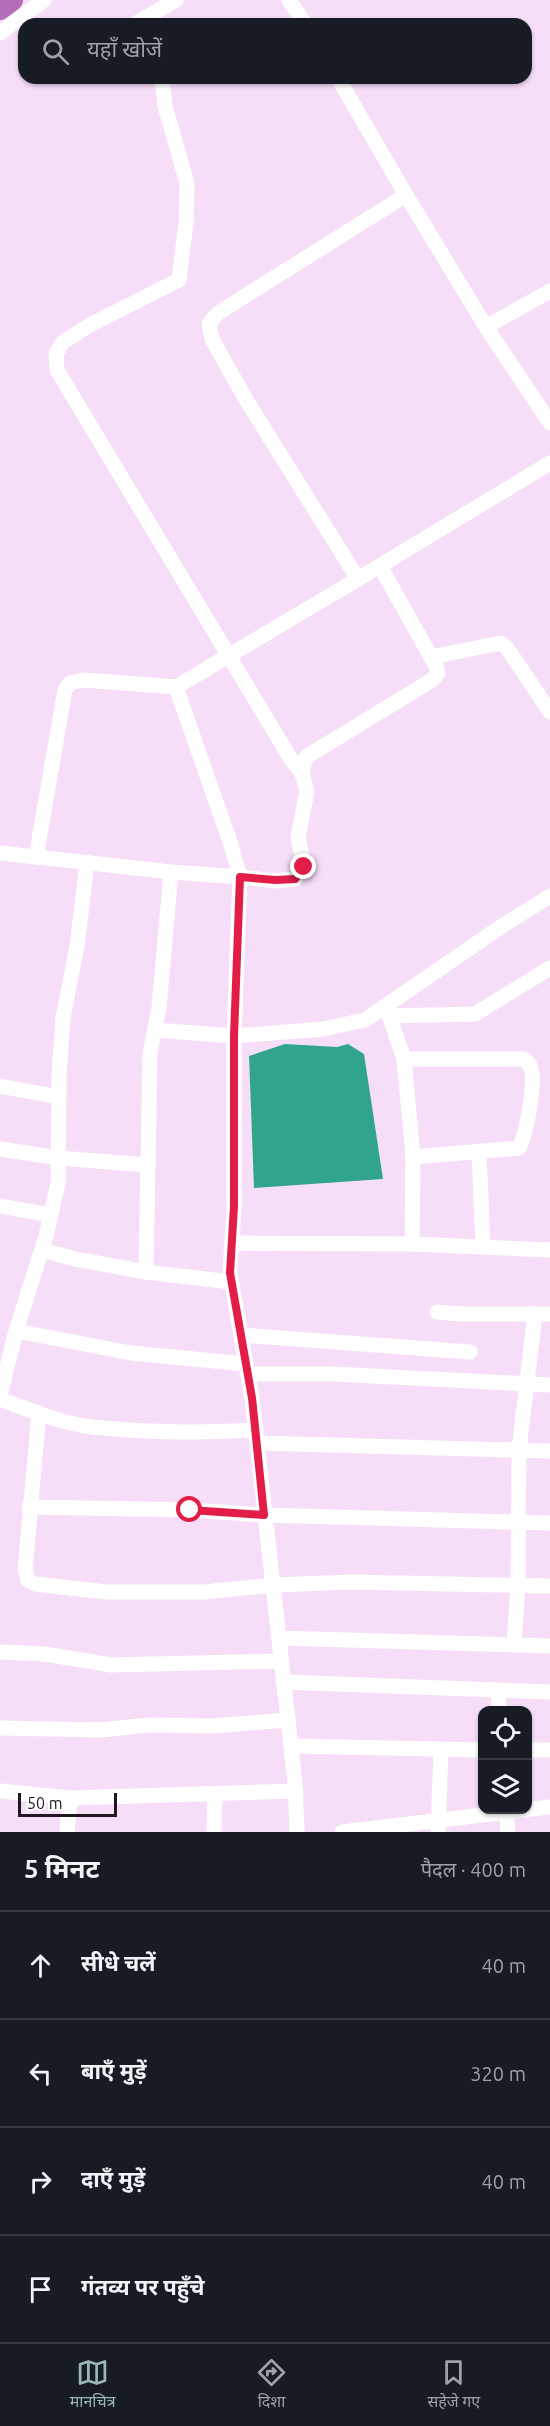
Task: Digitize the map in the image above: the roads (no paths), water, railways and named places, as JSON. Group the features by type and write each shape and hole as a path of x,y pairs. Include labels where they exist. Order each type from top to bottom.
{"highway":[{"path":"0,9 12,0"}],"street":[{"path":"20,18 44,0"},
{"path":"152,12 176,0"},
{"path":"289,0 301,18"},
{"path":"0,33 18,20"},
{"path":"163,84 165,106 187,183 186,224 179,280 90,325 63,342 56,353 57,370 292,761 303,773"},
{"path":"341,84 486,327 550,423"},
{"path":"358,579 245,398 212,339 209,324 218,314 406,195"},
{"path":"486,327 550,291"},
{"path":"36,857 65,690 70,683 84,680 176,687 230,657 550,463"},
{"path":"0,853 171,872 276,880 295,879 304,867 298,837 307,791 303,773 306,757 432,680 438,673 380,566"},
{"path":"431,657 501,643 507,648 550,712"},
{"path":"176,687 240,877 234,1036 234,1206 231,1282 257,1436 296,1791 297,1832"},
{"path":"87,862 77,946 63,1018 58,1183 42,1250 16,1331 0,1397 39,1413 92,1427 189,1434 550,1451"},
{"path":"146,1272 150,1053 159,1008 171,872"},
{"path":"155,1030 234,1036 323,1029 365,1020 387,1011 502,926 550,896"},
{"path":"387,1011 476,1014 550,968"},
{"path":"387,1011 404,1059 413,1157 412,1244"},
{"path":"404,1059 524,1059 530,1064 532,1074 529,1106 519,1148 413,1157"},
{"path":"0,1086 59,1097"},
{"path":"0,1149 59,1158 148,1165"},
{"path":"479,1152 483,1247"},
{"path":"0,1206 50,1215"},
{"path":"231,1243 412,1244 550,1250"},
{"path":"42,1250 75,1259 146,1272 231,1282"},
{"path":"437,1312 543,1314 526,1384 519,1449 518,1584 514,1644"},
{"path":"16,1331 131,1353 247,1369 550,1385"},
{"path":"241,1335 470,1352"},
{"path":"39,1413 25,1569 28,1580 35,1584 106,1592 204,1592 350,1581 550,1586"},
{"path":"29,1508 190,1510 264,1515 550,1523"},
{"path":"279,1638 550,1646"},
{"path":"0,1652 45,1654 111,1665 282,1661"},
{"path":"283,1682 550,1692"},
{"path":"498,1691 499,1706"},
{"path":"0,1728 101,1730 149,1725 213,1726 288,1720"},
{"path":"291,1746 478,1750"},
{"path":"438,1826 441,1750"},
{"path":"532,1750 550,1750"},
{"path":"0,1791 70,1798 296,1791"},
{"path":"214,1832 215,1794"},
{"path":"68,1832 70,1798"},
{"path":"532,1809 550,1807"},
{"path":"342,1832 438,1826 492,1814"},
{"path":"506,1814 508,1832"}]}
